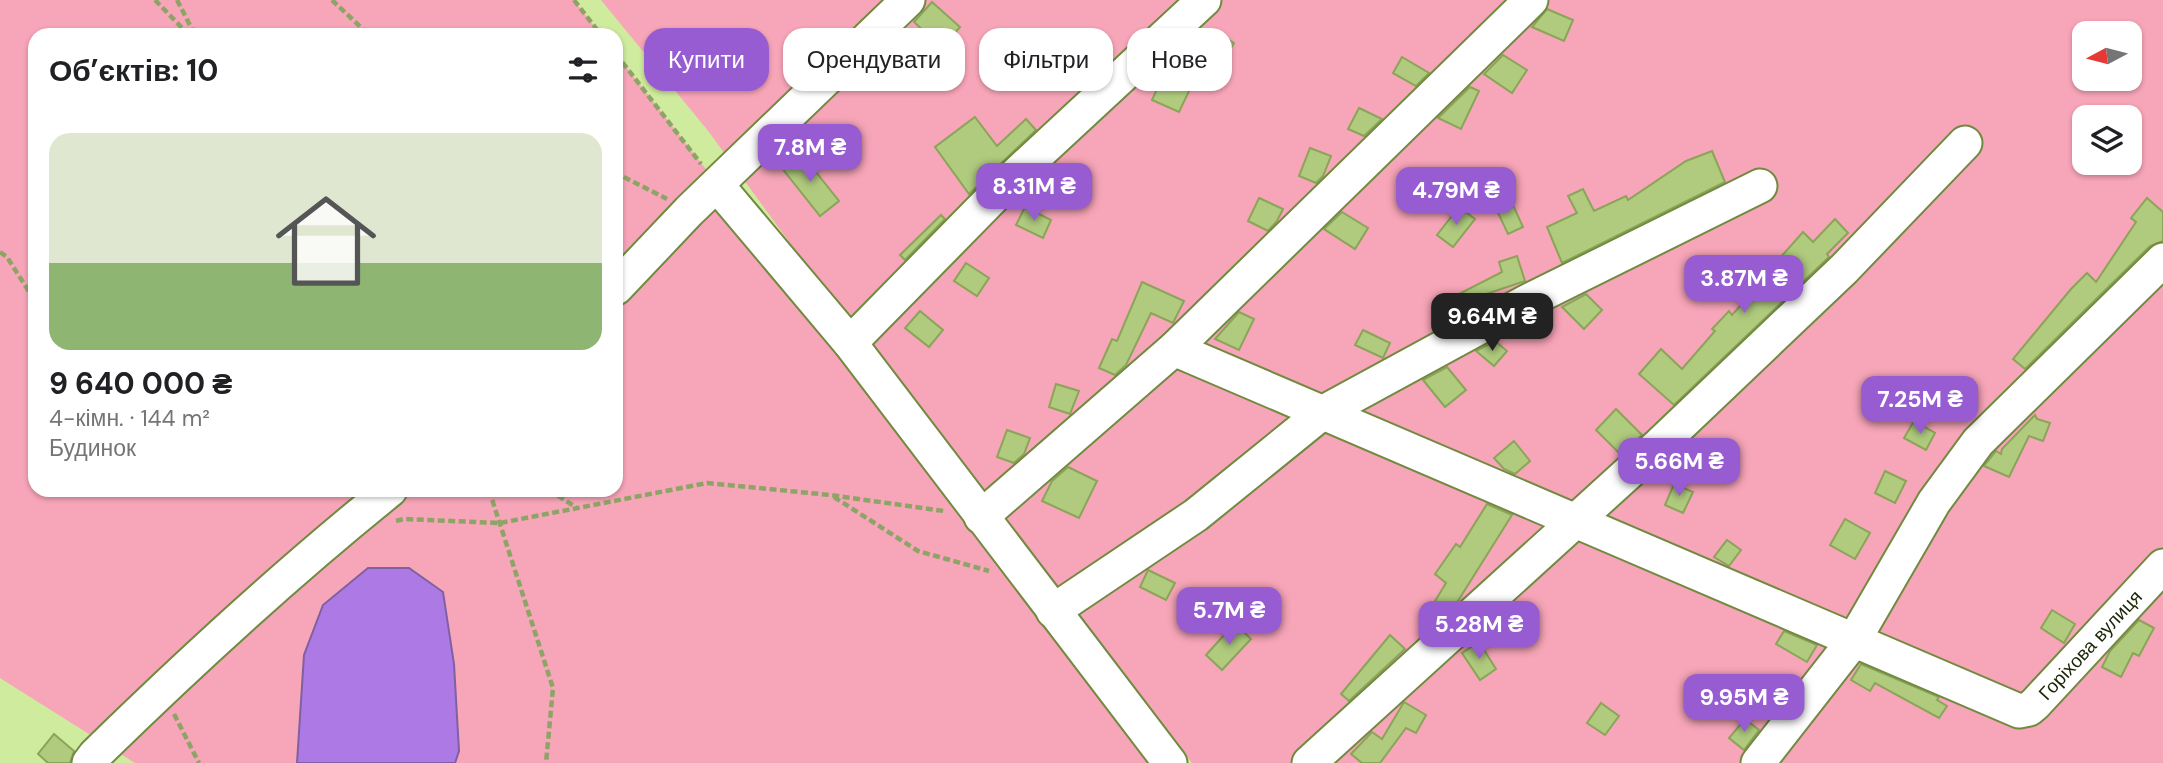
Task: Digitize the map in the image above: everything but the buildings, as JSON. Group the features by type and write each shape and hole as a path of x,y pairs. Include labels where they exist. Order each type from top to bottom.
{"street":[{"path":"623,281 689,211 908,0"},
{"path":"850,343 1010,180 1204,0"},
{"path":"981,517 1174,349 1531,0"},
{"path":"1309,763 1576,520 1844,269 1965,144"},
{"path":"717,185 850,343 1170,763"},
{"path":"1053,611 1196,515 1322,413 1526,303 1760,186"},
{"path":"1758,763 1854,640 1934,502 1978,442 2163,260"},
{"path":"1174,349 1854,640"},
{"path":"92,759 161,690 331,538 391,506"},
{"name":"Горіхова вулиця","path":"1854,640 2010,709 2024,711 2035,704 2163,566"}],"path":[{"path":"155,0 182,28"},
{"path":"177,0 191,28"},
{"path":"332,0 362,28"},
{"path":"574,0 596,28"},
{"path":"623,63 717,185"},
{"path":"623,176 689,211"},
{"path":"0,252 7,257 28,289"},
{"path":"391,506 404,519 500,523 707,483 830,495 981,517"},
{"path":"830,495 918,551 1033,584"},
{"path":"491,497 553,688 546,763"},
{"path":"561,497 578,508"},
{"path":"161,690 200,763"}],"shaded area":[{"path":"0,0 574,0 596,28 28,28 28,497 623,497 623,63 1170,763 455,763 459,751 454,664 443,593 304,655 297,763 135,763 0,678"},
{"path":"601,0 2163,0 2163,763 1192,763 800,257 709,132 675,91 769,91 769,28 644,28 644,53"},
{"path":"368,568 409,568 443,592 454,664 459,751 455,763 297,763 304,655 323,605"}]}
